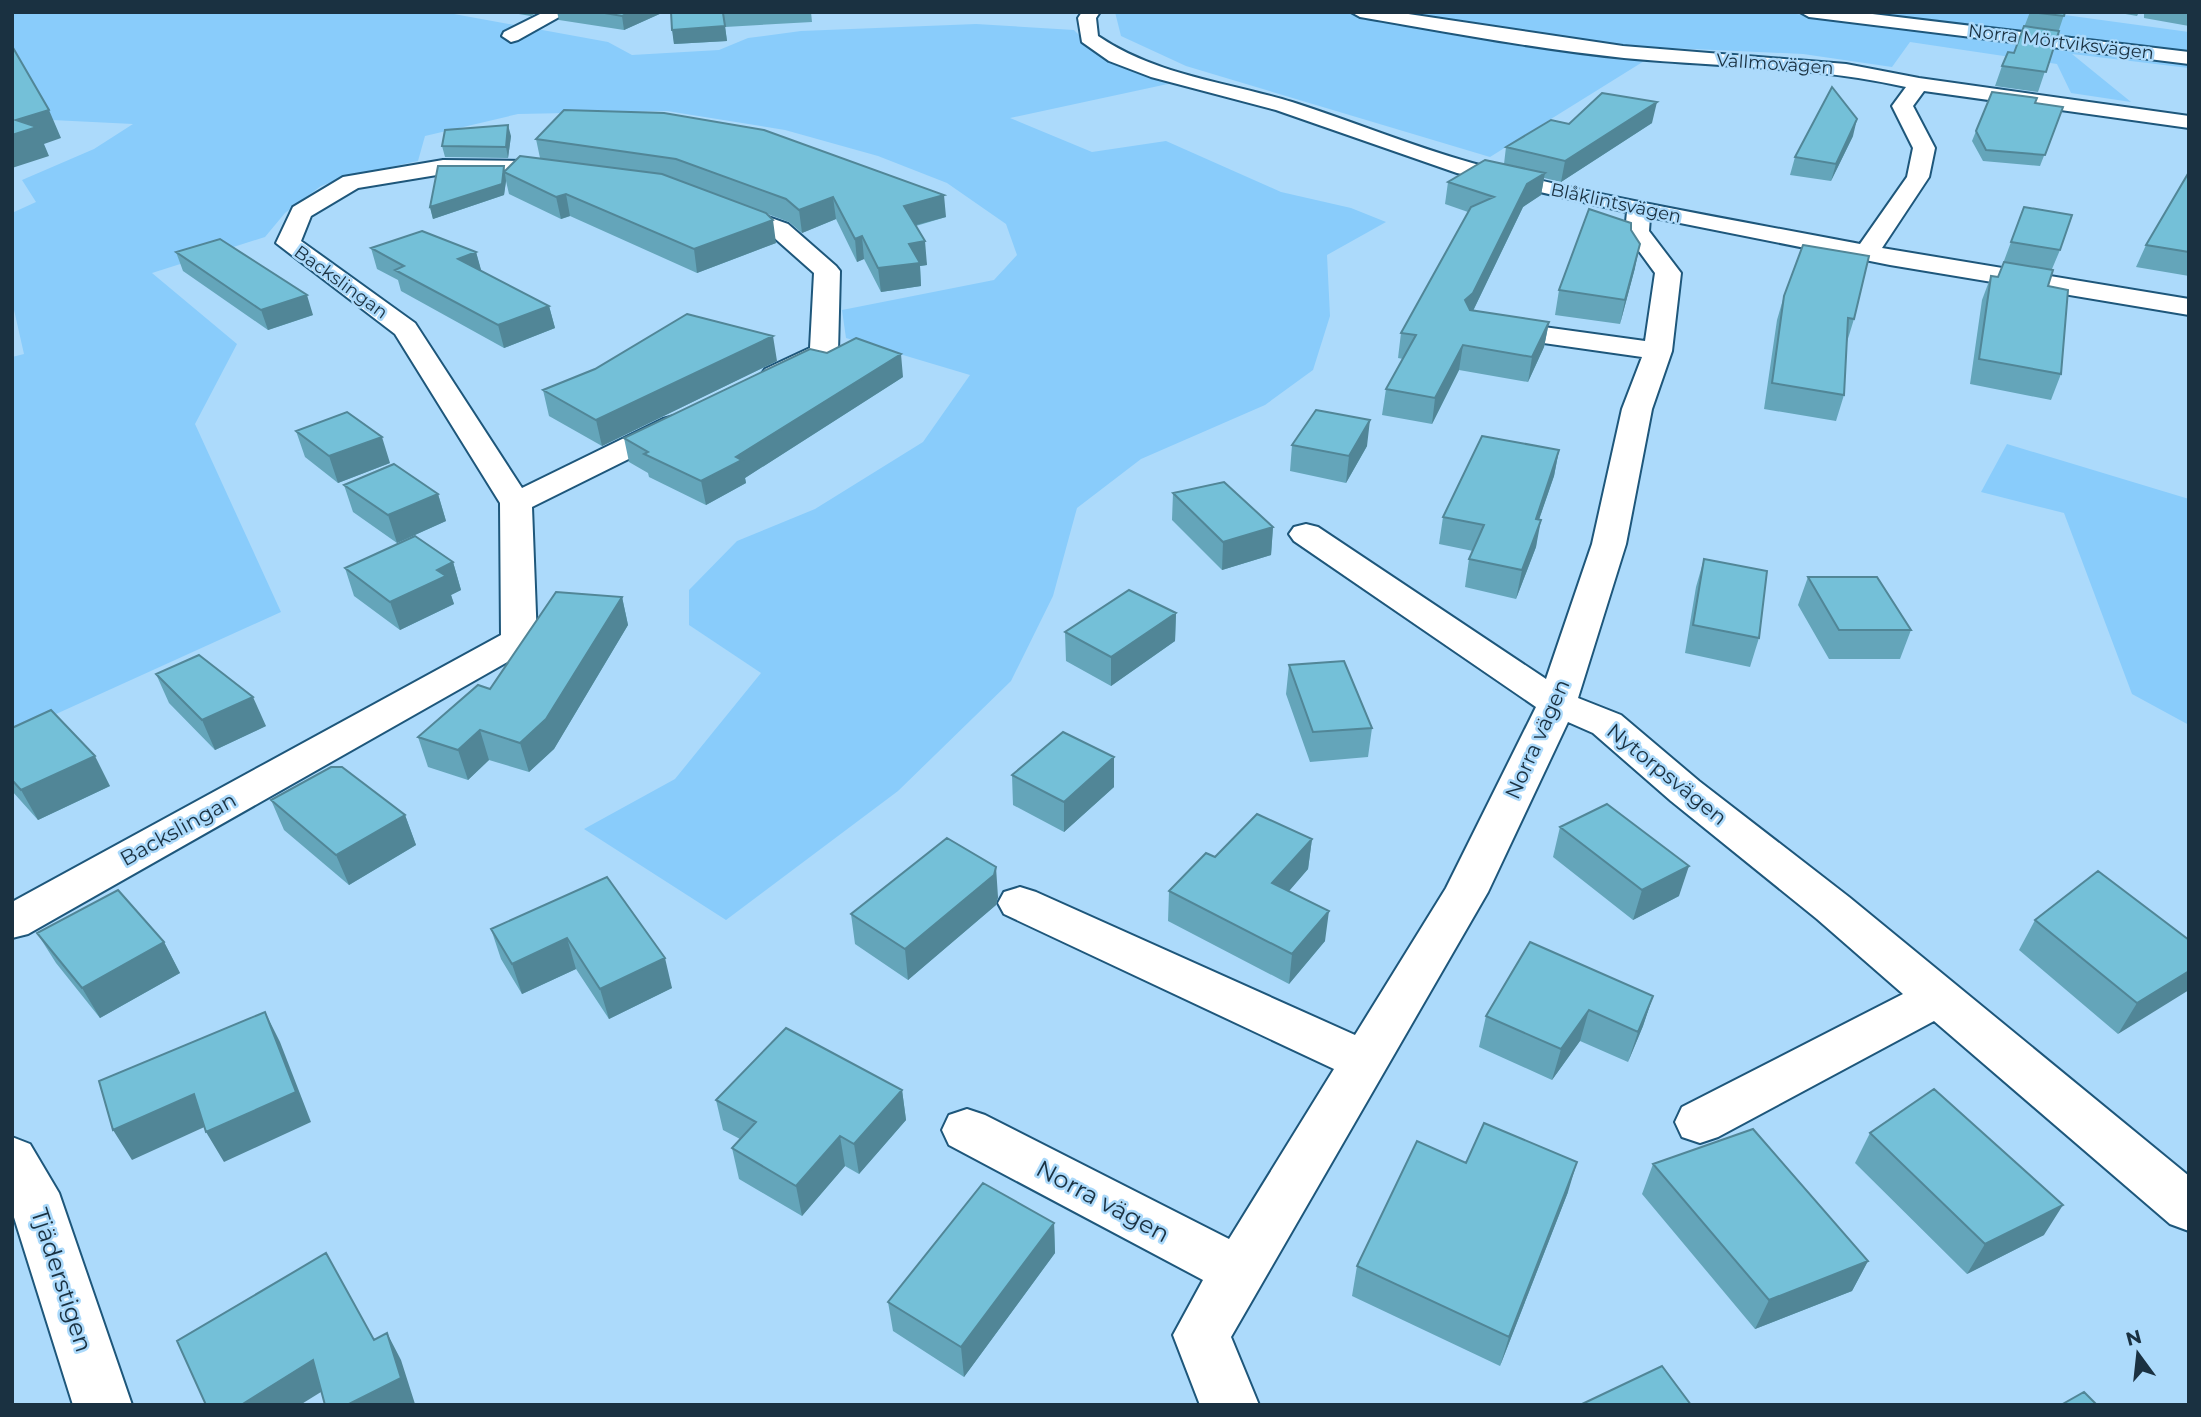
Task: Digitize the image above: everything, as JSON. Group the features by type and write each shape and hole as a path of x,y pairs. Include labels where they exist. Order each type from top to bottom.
{"street":[{"path":"511,36 559,12"},
{"name":"Blåklintsvägen","path":"1091,12 1087,18 1089,38 1116,57 1158,73 1283,106 1465,168 1639,208 1867,253 2189,307"},
{"name":"Vallmovägen","path":"1360,12 1620,51 1817,65 1881,75 1919,85 2189,122"},
{"name":"Norra Mörtviksvägen","path":"1809,12 2189,58"},
{"path":"1867,253 1918,177 1924,148 1902,106 1919,85"},
{"name":"Backslingan","path":"12,922 519,639 516,503 405,330 288,243 300,212 351,182 443,166 528,168 580,175"},
{"path":"707,201 779,229 827,271 824,352 750,388"},
{"name":"Norra vägen","path":"1230,1405 1201,1335 1466,892 1557,704 1609,544 1637,409 1658,351 1668,272 1637,232 1639,208"},
{"path":"1477,326 1658,351"},
{"path":"516,503 701,412"},
{"name":"Nytorpsvägen","path":"1306,534 1557,704 1607,724 1833,908 2189,1208"},
{"path":"1020,903 1364,1061"},
{"path":"1700,1122 1938,997"},
{"name":"Norra vägen","path":"967,1130 1240,1272"},
{"name":"Tjäderstigen","path":"12,1158 33,1193 103,1405"}],"shaded area":[{"path":"12,12 443,12 608,42 632,55 719,50 748,38 801,31 976,24 1074,30 1083,39 1177,82 1010,118 1092,152 1166,141 1281,192 1351,208 1386,222 1327,255 1330,316 1313,370 1265,405 1141,459 1077,508 1053,596 1011,681 898,791 726,920 584,829 675,779 761,673 689,625 689,590 737,541 815,509 923,442 970,375 846,338 842,310 994,280 1017,255 1006,224 947,183 878,156 785,130 667,111 518,114 425,136 418,161 345,177 321,186 285,213 265,237 152,273 237,344 195,424 281,612 12,734 12,357 24,354 12,301 12,213 36,202 22,180 94,149 133,124 12,118"},
{"path":"1115,12 1341,12 1649,58 1490,157 1186,66 1121,36"},
{"path":"1404,12 1779,12 2181,59 2189,61 2189,68 2072,54 2131,102 2071,93 2057,64 1910,42 1892,67 1803,54 1627,46"},
{"path":"1809,12 2043,12 2189,32 2189,58"},
{"path":"2007,444 2189,499 2189,725 2132,694 2064,513 1981,492"}],"building":[{"path":"599,12 629,12 622,16"},
{"path":"671,12 728,12 723,13 725,26 672,30"},
{"path":"2030,12 2065,12 2064,16"},
{"path":"2024,26 2059,31 2046,72 2002,66 2008,52 2014,53"},
{"path":"12,46 49,110 16,120 37,127 12,135"},
{"path":"1832,87 1857,119 1836,164 1795,157"},
{"path":"1992,92 2037,98 2035,103 2063,107 2045,155 1986,150 1976,131"},
{"path":"1602,93 1657,102 1565,161 1506,147 1551,120 1569,124"},
{"path":"564,110 664,113 764,130 944,195 904,206 925,241 909,244 920,263 878,268 862,236 855,239 833,197 799,210 786,199 676,159 536,139"},
{"path":"508,125 506,147 442,146 445,130"},
{"path":"520,156 662,174 766,213 773,220 694,249 566,194 556,197 504,172"},
{"path":"1485,160 1545,173 1527,184 1473,293 1465,300 1470,310 1549,322 1532,357 1463,345 1435,398 1386,389 1416,335 1401,333 1471,207 1494,197 1448,182"},
{"path":"438,166 504,166 502,184 430,207"},
{"path":"2189,172 2189,252 2146,245"},
{"path":"2024,207 2072,215 2060,250 2011,242"},
{"path":"1589,209 1631,223 1631,230 1640,244 1625,300 1559,290"},
{"path":"422,231 476,252 458,259 549,306 498,325 395,270 404,266 371,248"},
{"path":"220,239 307,295 261,310 176,252"},
{"path":"1803,245 1869,256 1854,319 1848,318 1844,395 1772,383 1784,296"},
{"path":"2004,262 2053,270 2048,286 2068,290 2061,374 1979,359 1991,276 1998,277"},
{"path":"687,314 773,336 596,420 543,390 595,369"},
{"path":"856,338 901,354 736,457 742,460 701,481 644,454 648,452 624,438 810,349 827,353"},
{"path":"1316,410 1370,420 1349,456 1292,445"},
{"path":"347,412 382,437 329,456 296,431"},
{"path":"1482,436 1559,450 1536,519 1541,520 1522,570 1469,559 1484,525 1443,517"},
{"path":"394,464 438,494 388,515 344,485"},
{"path":"1224,482 1273,527 1223,542 1173,493"},
{"path":"415,536 453,562 437,570 446,576 390,602 345,568"},
{"path":"1704,559 1767,571 1759,638 1693,625"},
{"path":"1808,577 1877,577 1911,630 1839,630"},
{"path":"1129,590 1176,613 1111,657 1065,632"},
{"path":"556,592 622,597 546,719 520,743 480,730 458,750 418,737 478,685 490,689"},
{"path":"199,655 253,697 202,720 156,674"},
{"path":"1344,661 1372,728 1313,732 1289,665"},
{"path":"51,710 95,756 21,790 12,780 12,728"},
{"path":"1063,732 1114,757 1064,802 1012,775"},
{"path":"331,767 342,767 405,815 336,855 271,800"},
{"path":"1607,804 1689,866 1642,890 1560,827"},
{"path":"1257,814 1312,839 1272,883 1329,911 1292,954 1169,891 1206,853 1215,857"},
{"path":"947,838 996,867 994,875 905,949 851,914"},
{"path":"2098,871 2189,940 2189,971 2137,1003 2035,920"},
{"path":"607,877 665,958 600,989 567,938 512,964 491,929"},
{"path":"118,890 164,942 82,988 37,933"},
{"path":"1530,942 1653,996 1638,1032 1589,1010 1561,1049 1486,1016"},
{"path":"265,1012 296,1092 206,1132 194,1094 113,1130 99,1081"},
{"path":"786,1028 902,1090 854,1144 840,1136 796,1186 732,1148 756,1122 716,1100"},
{"path":"1934,1089 2063,1205 1985,1244 1870,1133"},
{"path":"1484,1123 1577,1162 1509,1337 1357,1266 1417,1141 1466,1163"},
{"path":"1753,1129 1868,1261 1769,1300 1653,1164"},
{"path":"983,1183 1054,1223 961,1347 888,1302"},
{"path":"326,1253 374,1340 387,1333 401,1378 347,1405 325,1405 313,1360 241,1405 206,1405 177,1341"},
{"path":"1662,1366 1691,1405 1580,1405"},
{"path":"2084,1392 2097,1405 2061,1405"}]}
